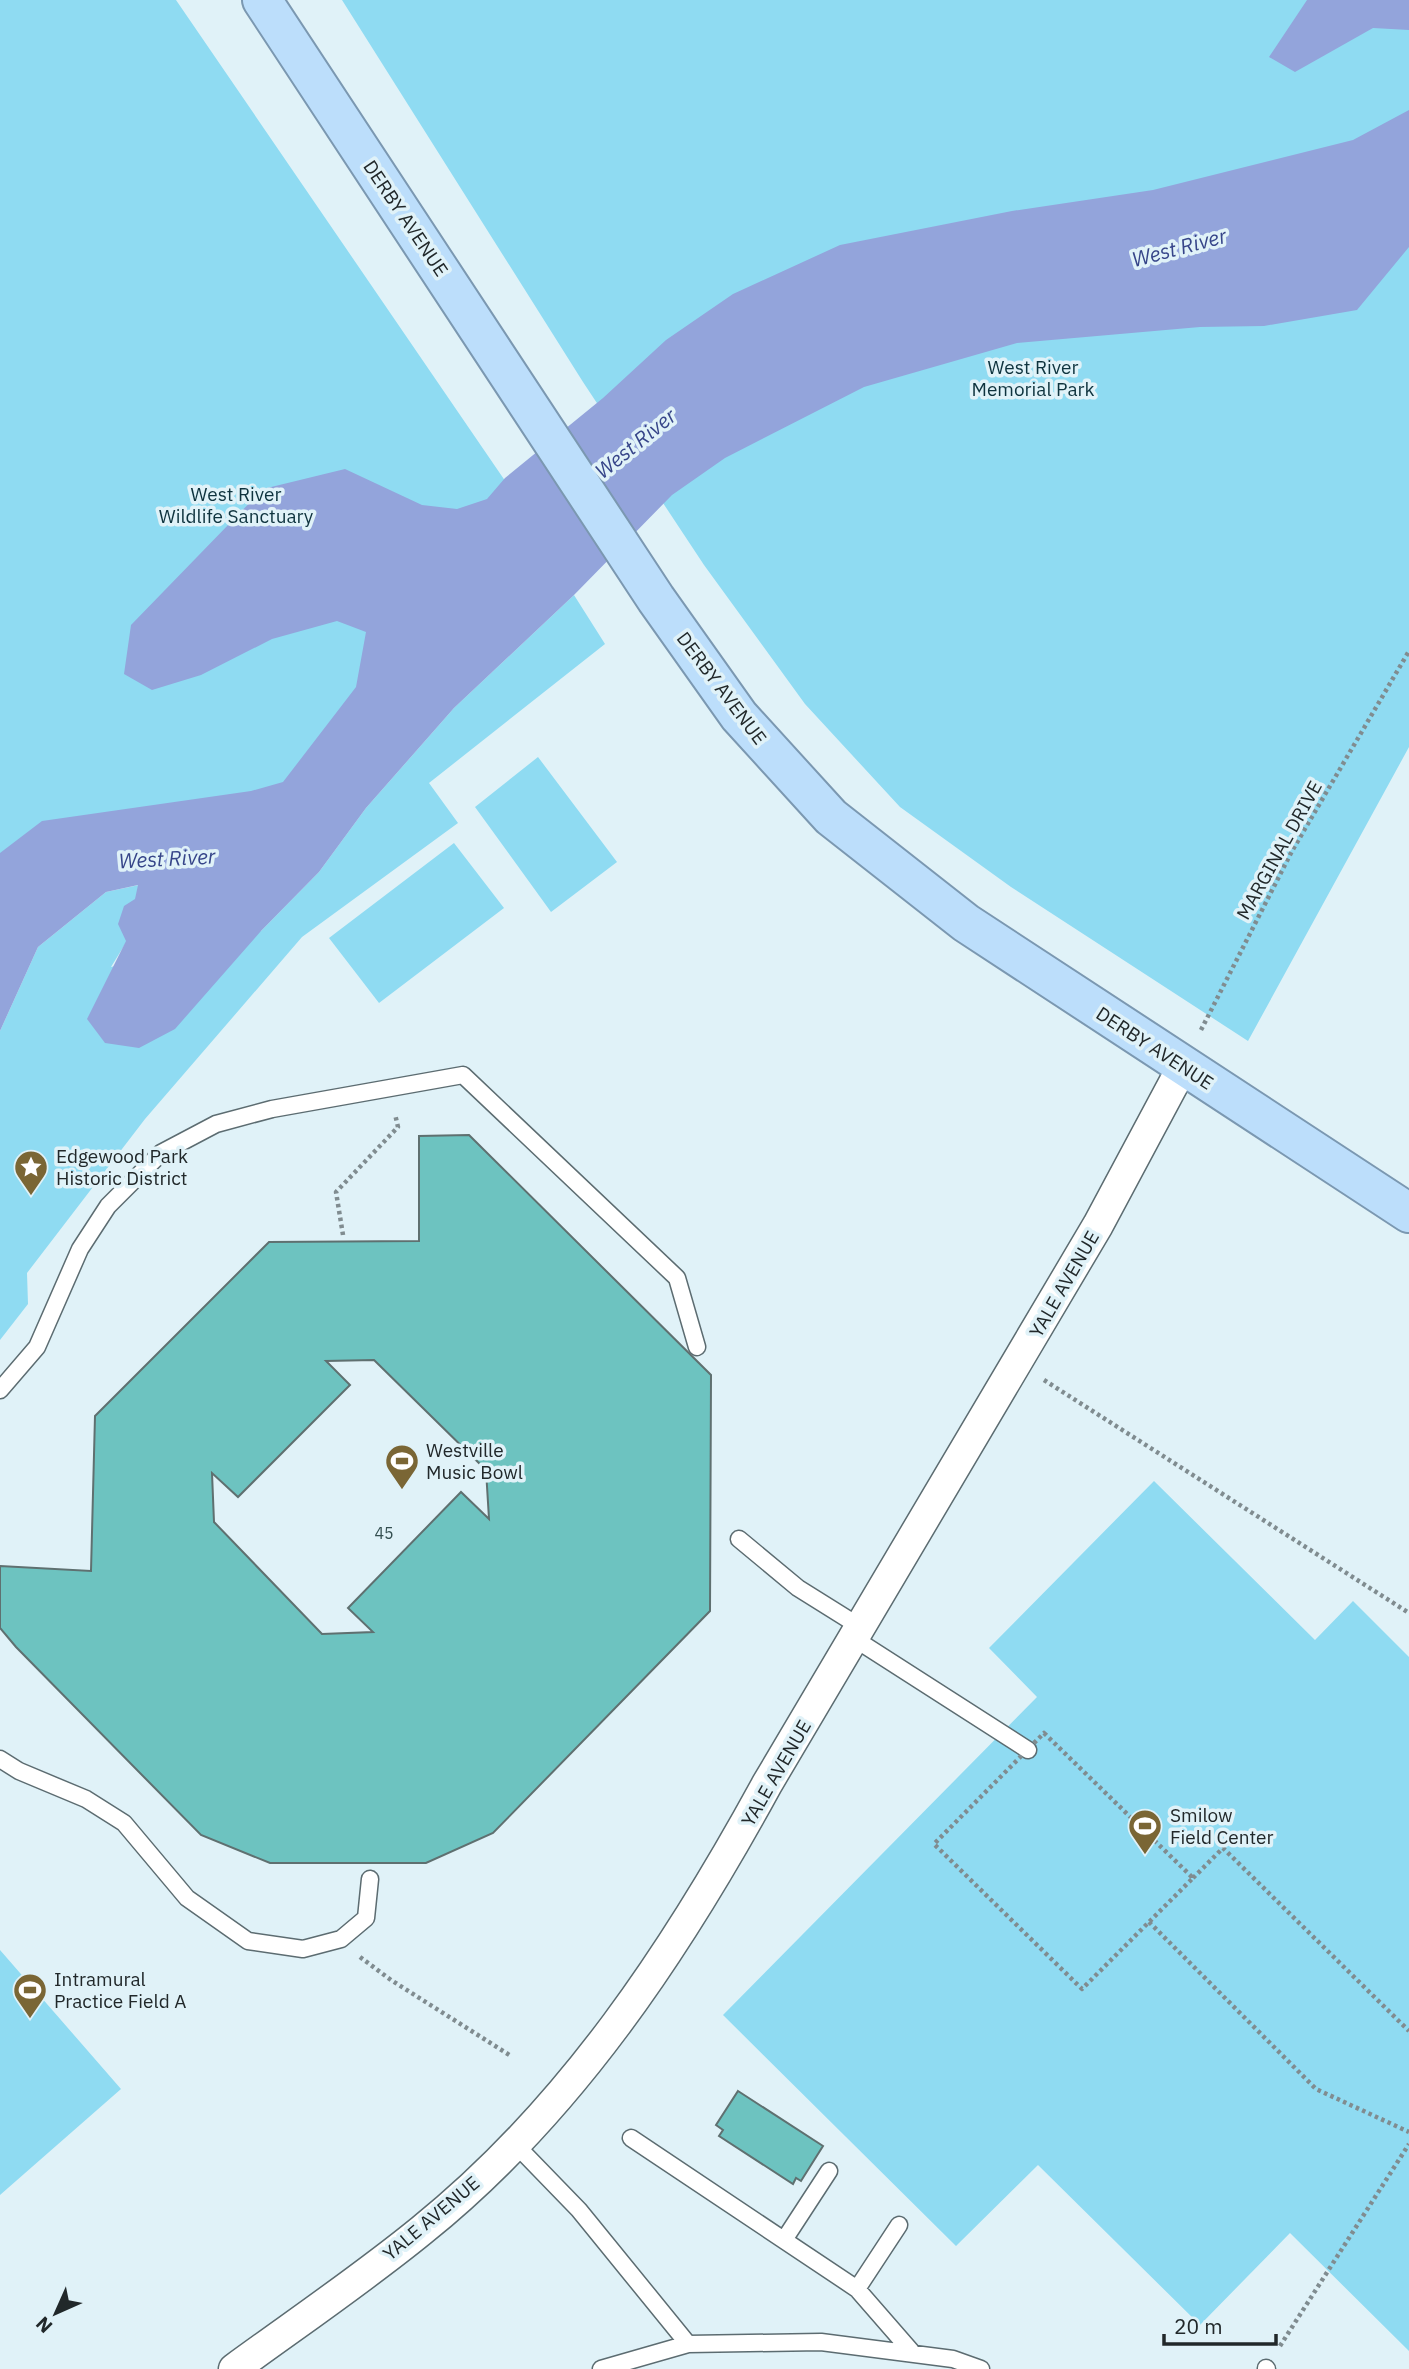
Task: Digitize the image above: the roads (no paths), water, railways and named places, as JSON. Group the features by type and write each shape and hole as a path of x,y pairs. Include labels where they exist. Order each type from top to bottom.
{"highway":[{"name":"DERBY AVENUE","path":"262,0 656,599 739,716 831,817 966,923 1409,1213"}],"street":[{"name":"YALE AVENUE","path":"234,2369 423,2229 515,2144 580,2070 669,1951 722,1867 767,1784 1098,1225 1183,1066"}],"lane":[{"path":"0,1390 37,1347 80,1249 108,1206 161,1153 216,1124 250,1115 463,1075 677,1278 697,1347"},
{"path":"739,1539 858,1633 1028,1749"},
{"path":"0,1759 19,1771 86,1799 124,1823 187,1898 248,1941 303,1950 341,1939 366,1918 370,1879"},
{"path":"631,2138 857,2289 911,2351"},
{"path":"515,2144 579,2210 688,2344"},
{"path":"784,2240 829,2171"},
{"path":"857,2289 899,2225"},
{"path":"601,2369 688,2344 821,2342 953,2358 981,2369"}],"water":[{"path":"1307,0 1409,0 1409,30 1373,28 1295,72 1269,57"},
{"name":"West River","path":"1409,110 1409,247 1357,310 1264,326 1200,327 1017,343 864,387 725,458 672,495 574,595 454,708 366,808 319,872 261,931 175,1029 139,1048 105,1043 87,1019 126,941 118,924 124,906 135,899 138,885 106,892 38,947 0,1031 0,853 42,821 251,791 283,782 356,687 366,632 337,621 272,639 201,675 152,690 124,674 131,625 263,489 345,469 422,505 457,509 487,499 505,478 603,398 666,340 733,294 840,245 1012,211 1153,190 1353,140"}],"place":[{"name":"Edgewood Park Historic District","path":"31,1197"},
{"name":"Westville Music Bowl","path":"402,1491"},
{"name":"Smilow Field Center","path":"1145,1856"},
{"name":"Intramural Practice Field A","path":"30,2020"}],"park label":[{"name":"West River Memorial Park","path":"1033,378"},
{"name":"West River Wildlife Sanctuary","path":"236,505"}]}
